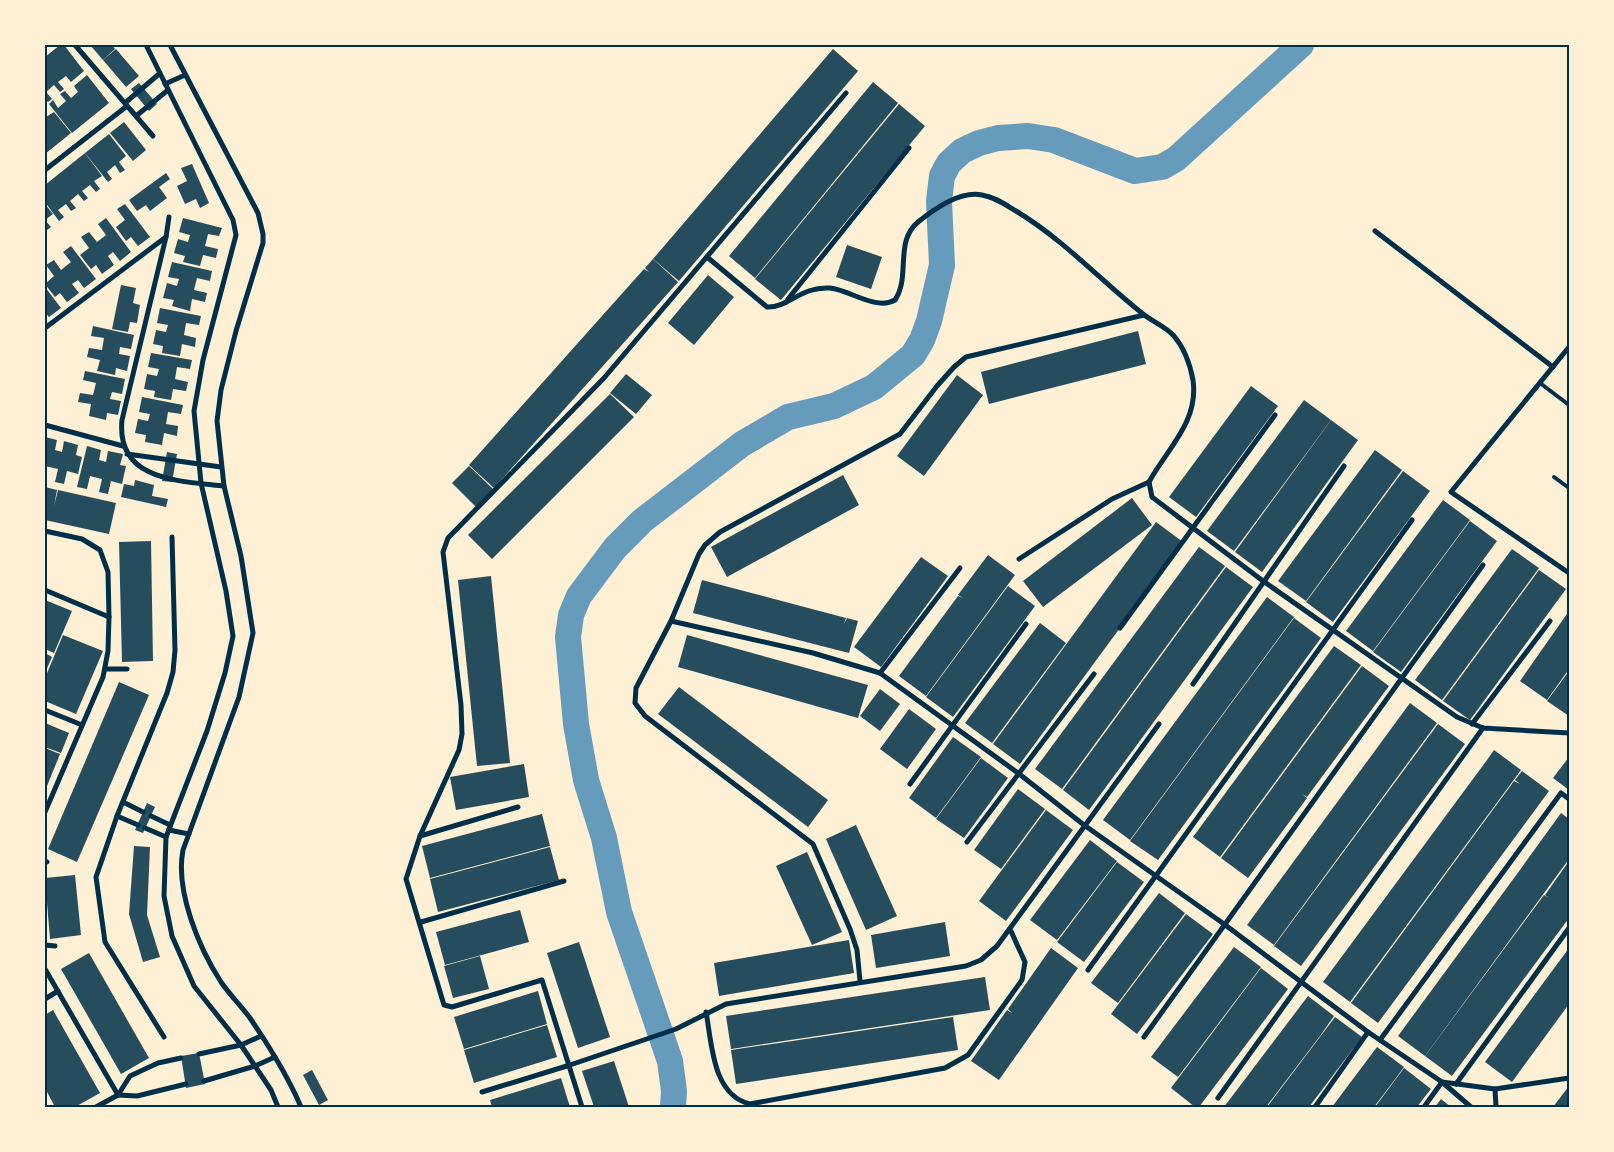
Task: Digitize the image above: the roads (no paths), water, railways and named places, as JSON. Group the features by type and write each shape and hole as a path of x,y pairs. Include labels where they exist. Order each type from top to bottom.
{"street":[{"path":"75,45 153,136"},
{"path":"146,45 233,220 236,235 203,360 194,411 201,483 226,591 233,636 225,673 207,731 181,803 166,837 164,896 172,936 201,997 241,1045 271,1090 278,1107"},
{"path":"170,45 258,213 263,234 260,256 236,331 216,421 224,486 241,556 253,633 239,697 183,850 181,869 185,902 192,924 221,982 261,1036 301,1107"},
{"path":"45,170 126,104 159,74"},
{"path":"164,84 185,75"},
{"path":"136,116 168,90"},
{"path":"582,1107 542,980 452,1007 444,1005 421,922 406,880 409,865 420,836 459,750 462,734 461,705 443,552 448,538 604,378 846,93"},
{"path":"786,302 909,148"},
{"path":"707,257 765,306 773,307 810,289 824,288 834,288 880,303 891,302 897,296 901,286 903,255 910,229 923,218 949,202 970,194 981,194 995,199 1028,219 1076,254 1144,316 1172,334 1184,349 1193,382 1193,401 1188,419 1179,438 1149,482 1112,500 1019,559"},
{"path":"169,217 166,237 122,420 123,446 127,454 151,474 224,486"},
{"path":"1375,231 1554,367"},
{"path":"45,328 166,237"},
{"path":"860,981 857,950 850,929 813,844 660,730 639,710 634,696 636,688 671,621 699,554 712,538 900,434 937,386 954,367 966,358 1144,316"},
{"path":"1569,347 1451,492 1569,573"},
{"path":"1120,628 1194,529 1275,415"},
{"path":"45,426 123,446"},
{"path":"127,454 221,467"},
{"path":"1193,684 1344,466"},
{"path":"1149,482 1152,497 1263,581 1457,717 1483,728 1569,733"},
{"path":"1088,970 1412,520"},
{"path":"45,531 82,539 100,550 108,572 109,617 105,669 45,812"},
{"path":"164,1038 103,935 96,871 157,720 173,672 175,650 172,537"},
{"path":"1144,1037 1483,565"},
{"path":"880,673 960,568"},
{"path":"45,590 109,617"},
{"path":"671,621 813,653 880,673 1018,773 1084,825 1224,924 1368,1032 1442,1082 1471,1107"},
{"path":"1472,724 1550,621"},
{"path":"910,784 1026,624"},
{"path":"105,669 127,670"},
{"path":"967,842 1094,674"},
{"path":"45,710 82,725"},
{"path":"482,1092 570,1065 638,1040 676,1029 706,1012 726,1004 972,964 988,954 1010,929 1159,724"},
{"path":"1218,1098 1300,980 1483,728"},
{"path":"1380,1040 1561,793 1569,799"},
{"path":"123,802 143,812"},
{"path":"420,836 518,806"},
{"path":"117,816 138,825"},
{"path":"151,816 170,827 189,834"},
{"path":"145,828 166,837"},
{"path":"421,922 564,881"},
{"path":"1456,1084 1569,928"},
{"path":"706,1012 721,1082 745,1103 756,1104 945,1068 963,1060 975,1047 1016,990 1024,973 1025,962 1010,929"},
{"path":"45,945 55,946"},
{"path":"45,969 118,1095"},
{"path":"45,999 58,991"},
{"path":"1316,1107 1368,1032"},
{"path":"200,1054 241,1045 261,1036"},
{"path":"204,1081 255,1066 274,1057"},
{"path":"96,1107 118,1095 130,1076 158,1063 181,1058"},
{"path":"1442,1082 1495,1089 1569,1078"},
{"path":"1424,1107 1442,1082"},
{"path":"118,1095 137,1096 186,1084"},
{"path":"1495,1089 1496,1107"}],"lane":[{"path":"1540,383 1569,405"},
{"path":"1554,477 1569,488"}],"waterway":[{"path":"673,1107 674,1091 670,1061 619,912 604,838 586,780 576,724 568,637 571,615 579,596 615,548 642,521 742,444 788,417 834,406 874,387 913,355 922,340 929,321 942,265 939,201 942,176 949,163 962,151 979,143 998,138 1028,136 1054,140 1135,171 1162,167 1176,159 1301,45"}]}
